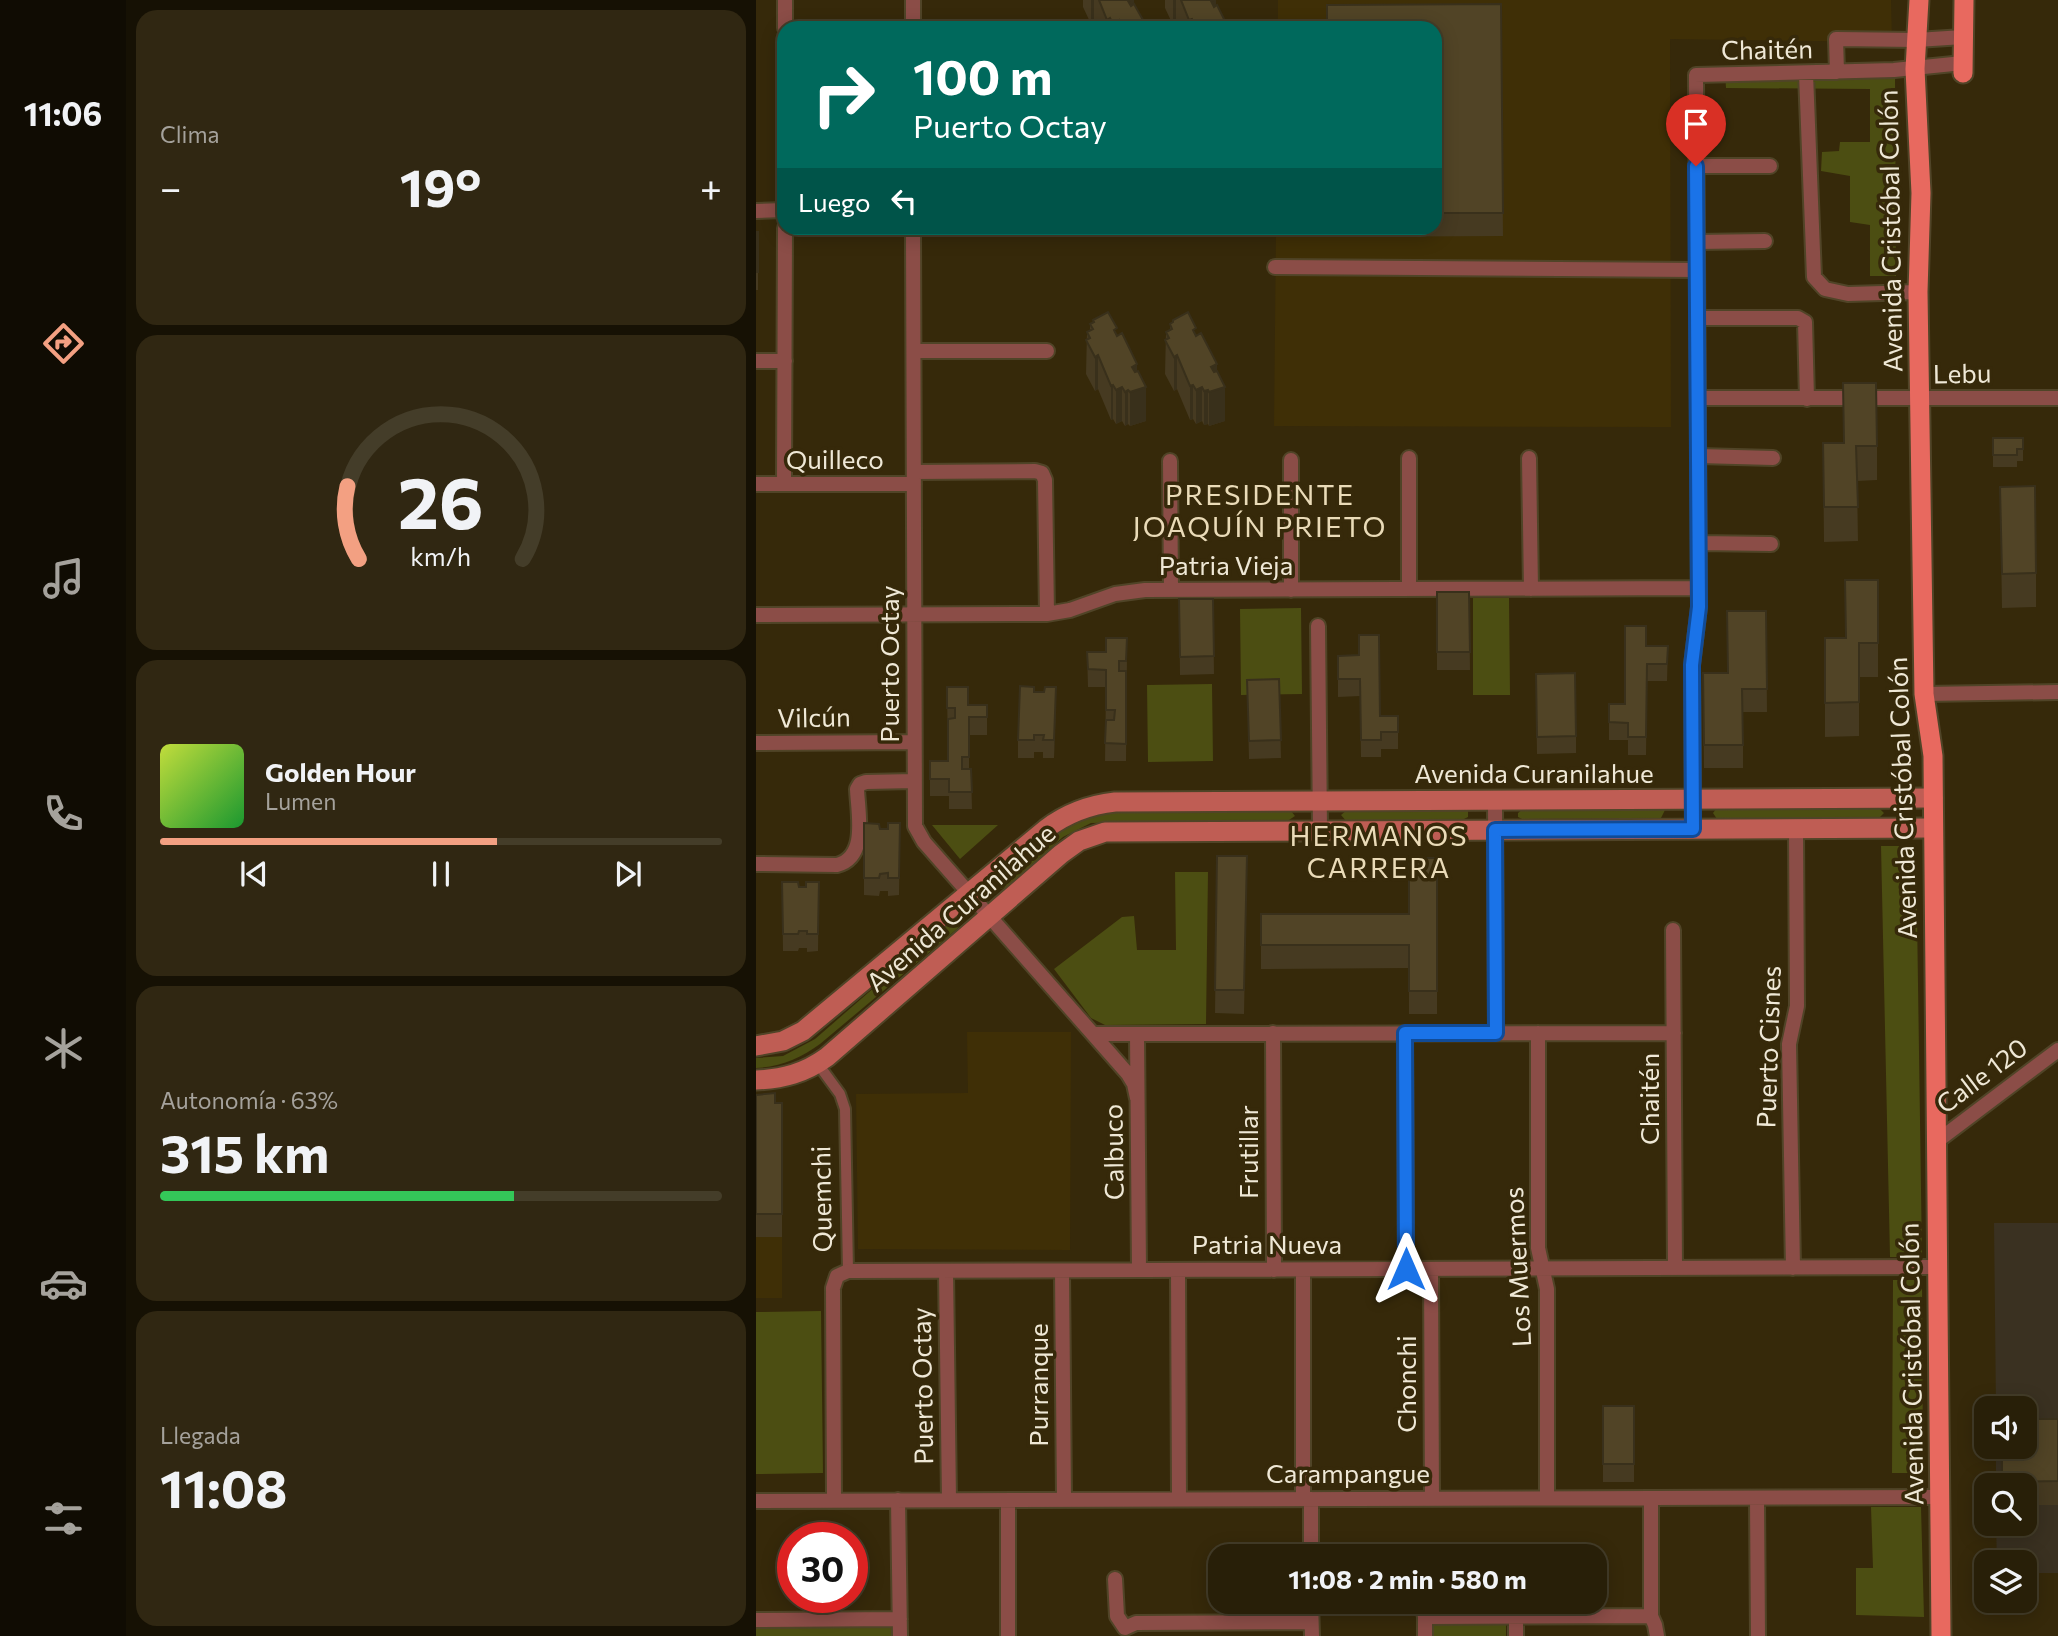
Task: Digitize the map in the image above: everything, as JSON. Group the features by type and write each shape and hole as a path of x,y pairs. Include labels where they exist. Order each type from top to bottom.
{"main road":[{"name":"Avenida Cristóbal Colón","path":"1919,0 1914,69 1921,193 1918,292 1924,694 1933,756 1941,1636"},
{"path":"1963,68 1964,0"},
{"name":"Avenida Curanilahue","path":"756,1046 783,1041 803,1031 1056,821 1091,805 1115,802 1933,798"},
{"name":"Avenida Curanilahue","path":"756,1080 786,1077 818,1064 1069,848 1096,834 1126,831 1933,828"}],"street":[{"path":"785,0 785,21"},
{"path":"913,0 913,21"},
{"path":"1837,72 1836,39 1917,40 1963,37"},
{"name":"Chaitén","path":"1693,829 1692,665 1699,618 1696,75 1963,68"},
{"path":"1806,74 1814,277 1825,289 1848,294 1918,292"},
{"path":"1696,166 1770,166"},
{"path":"756,211 777,210"},
{"path":"784,484 785,235"},
{"name":"Puerto Octay","path":"913,235 914,819 917,832 1131,1079 1138,1098"},
{"path":"1697,242 1765,241"},
{"path":"1275,267 1697,270"},
{"path":"1698,318 1803,319 1807,399"},
{"path":"914,351 1048,351"},
{"path":"756,361 785,361"},
{"name":"Lebu","path":"1698,398 2058,398"},
{"path":"1699,456 1773,458"},
{"path":"1409,458 1409,589"},
{"path":"1529,458 1531,589"},
{"path":"1291,460 1291,590"},
{"path":"1170,461 1171,590"},
{"name":"Quilleco","path":"756,484 1035,471 1042,473 1045,480 1047,614"},
{"path":"1699,544 1771,544"},
{"name":"Patria Vieja","path":"756,615 1047,614 1070,610 1115,594 1145,590 1699,588"},
{"path":"1318,626 1320,830"},
{"path":"1924,694 2058,692"},
{"name":"Vilcún","path":"756,743 914,742"},
{"path":"756,864 837,864 846,861 857,845 857,789 860,784 914,781"},
{"path":"1495,800 1496,1033"},
{"name":"Puerto Cisnes","path":"1793,1268 1789,1044 1797,1006 1796,828"},
{"name":"Chaitén","path":"1674,930 1675,1268"},
{"path":"1405,1033 1406,1269"},
{"name":"Los Muermos","path":"1538,1033 1538,1248 1548,1289 1547,1498"},
{"path":"1093,1034 1674,1033"},
{"name":"Calbuco","path":"1137,1034 1139,1270"},
{"name":"Frutillar","path":"1273,1034 1274,1270"},
{"name":"Calle 120","path":"1936,1142 2058,1050"},
{"name":"Quemchi","path":"818,1064 840,1094 845,1109 848,1271 837,1276 833,1288 834,1501"},
{"name":"Patria Nueva","path":"848,1271 1937,1267"},
{"name":"Chonchi","path":"1431,1269 1432,1499"},
{"path":"1178,1270 1179,1499"},
{"path":"1303,1270 1310,1544"},
{"name":"Puerto Octay","path":"946,1271 949,1500"},
{"name":"Purranque","path":"1062,1271 1064,1500"},
{"name":"Carampangue","path":"756,1501 1940,1497"},
{"path":"1651,1498 1651,1616 1657,1636"},
{"path":"1757,1498 1758,1636"},
{"path":"898,1500 900,1636"},
{"path":"1008,1500 1008,1636"},
{"path":"1115,1579 1117,1616 1124,1632 1136,1623 1312,1629"},
{"path":"1424,1614 1425,1636"},
{"path":"1425,1617 1651,1616"},
{"path":"1516,1617 1516,1636"},
{"path":"756,1620 900,1619"}],"shaded area":[{"path":"1278,0 1891,0 1892,42 1670,39 1671,427 1274,426 1276,235 1442,235 1442,21 1278,21"},
{"path":"1895,72 1896,276 1870,276 1870,225 1850,222 1850,176 1821,171 1822,152 1839,151 1840,142 1870,142 1870,89 1726,88 1725,73"},
{"path":"1473,598 1509,598 1510,695 1473,695"},
{"path":"1301,608 1302,694 1241,695 1240,609"},
{"path":"1212,684 1213,761 1148,762 1147,685"},
{"path":"1661,807 1665,810 1661,818 1518,817 1518,813 1523,809"},
{"path":"1462,808 1468,811 1468,817 1462,820 1347,822 1341,815 1348,809"},
{"path":"1879,808 1884,813 1879,818 1717,819 1713,813 1716,809"},
{"path":"1291,811 1295,816 1289,820 1091,823 1063,837 1006,887 1001,889 995,885 997,880 1074,820 1104,813"},
{"path":"932,825 998,825 960,859"},
{"path":"1881,846 1916,846 1922,1257 1890,1257"},
{"path":"1175,872 1208,872 1206,1024 1105,1025 1091,1018 1054,969 1122,917 1134,916 1137,950 1176,950"},
{"path":"953,919 960,925 957,929 820,1044 790,1061 756,1068 756,1058 783,1056 815,1039"},
{"path":"967,1032 1071,1032 1070,1250 858,1249 856,1094 968,1093"},
{"path":"782,1114 782,1298 756,1298 756,1115"},
{"path":"1994,1223 2058,1223 2058,1573 2037,1573 2037,1550 1997,1550 1996,1536 2037,1536 2037,1473 1996,1473 1996,1459 2037,1459 2037,1396 1996,1396"},
{"path":"1893,1280 1922,1280 1923,1473 1892,1473"},
{"path":"821,1311 823,1473 756,1474 756,1312"},
{"path":"1871,1507 1921,1507 1924,1617 1856,1615 1856,1568 1873,1568"},
{"path":"1506,1622 1506,1636 1431,1636 1431,1624"},
{"path":"897,1627 894,1636 756,1636 756,1628"}],"building":[{"path":"1099,0 1130,0 1128,1 1131,6 1134,4 1143,20 1112,21 1110,18 1107,20"},
{"path":"1181,0 1213,0 1211,1 1214,7 1217,5 1225,21 1192,19 1189,20"},
{"path":"1501,4 1503,213 1442,213 1442,21 1327,21 1327,5"},
{"path":"758,232 758,272 756,272"},
{"path":"1108,312 1117,328 1114,330 1117,336 1122,333 1137,364 1132,367 1135,372 1138,371 1146,387 1130,392 1125,392 1122,387 1116,390 1111,386 1098,355 1095,357 1086,340 1090,338 1087,332 1093,329 1090,324 1093,320"},
{"path":"1188,312 1196,328 1193,330 1196,336 1201,333 1217,364 1211,367 1214,372 1217,371 1225,387 1209,392 1202,387 1196,390 1193,385 1190,386 1177,355 1174,357 1165,340 1169,338 1166,332 1172,329 1170,324 1173,320"},
{"path":"1843,383 1876,383 1877,446 1856,446 1858,507 1824,507 1823,443 1844,443"},
{"path":"1993,438 2023,438 2023,449 2017,449 2017,455 1993,455"},
{"path":"2035,486 2036,573 2002,574 2000,487"},
{"path":"1845,580 1878,580 1878,643 1859,643 1859,702 1825,703 1825,638 1846,638"},
{"path":"1437,592 1469,592 1470,652 1437,652"},
{"path":"1179,599 1213,599 1214,656 1180,657"},
{"path":"1727,611 1766,611 1767,689 1742,689 1743,745 1704,745 1703,673 1728,673"},
{"path":"1625,626 1646,626 1646,646 1668,646 1667,664 1647,664 1646,737 1628,737 1628,723 1609,722 1609,704 1625,704"},
{"path":"1359,635 1379,635 1380,716 1398,716 1398,732 1381,732 1381,740 1361,740 1360,679 1338,679 1338,656 1359,655"},
{"path":"1106,638 1127,638 1126,661 1119,661 1119,671 1126,671 1126,744 1105,743 1106,720 1114,720 1115,710 1106,710 1106,670 1088,669 1087,652 1106,652"},
{"path":"1575,673 1576,736 1537,737 1536,674"},
{"path":"1279,679 1281,740 1249,741 1247,680"},
{"path":"1020,686 1034,687 1034,692 1044,692 1045,687 1056,687 1054,740 1043,740 1044,735 1034,735 1034,740 1018,740"},
{"path":"947,687 968,687 968,705 987,705 987,717 969,717 969,757 962,757 962,769 971,769 972,792 949,792 949,779 930,779 930,761 948,761 948,719 955,718 955,708 947,708"},
{"path":"864,823 879,824 880,829 888,829 888,823 900,823 899,878 888,878 888,873 880,874 879,878 864,878"},
{"path":"1217,856 1247,856 1244,990 1215,990"},
{"path":"1409,858 1437,858 1437,991 1409,991 1409,945 1261,945 1261,914 1409,914"},
{"path":"782,882 798,882 799,887 806,887 806,882 819,882 818,934 799,931 798,934 783,934"},
{"path":"775,1093 775,1103 782,1103 782,1214 756,1214 756,1095"},
{"path":"1603,1406 1634,1406 1634,1464 1603,1464"},
{"path":"2037,1419 2058,1419 2058,1481 2037,1481 2037,1473 2002,1473 2002,1459 2037,1459"}],"district":[{"name":"PRESIDENTE JOAQUÍN PRIETO","path":"1260,511"},
{"name":"HERMANOS CARRERA","path":"1379,852"}],"route":[{"path":"1406,1269 1405,1033 1496,1033 1495,830 1693,829 1692,665 1699,618 1696,166"}]}
